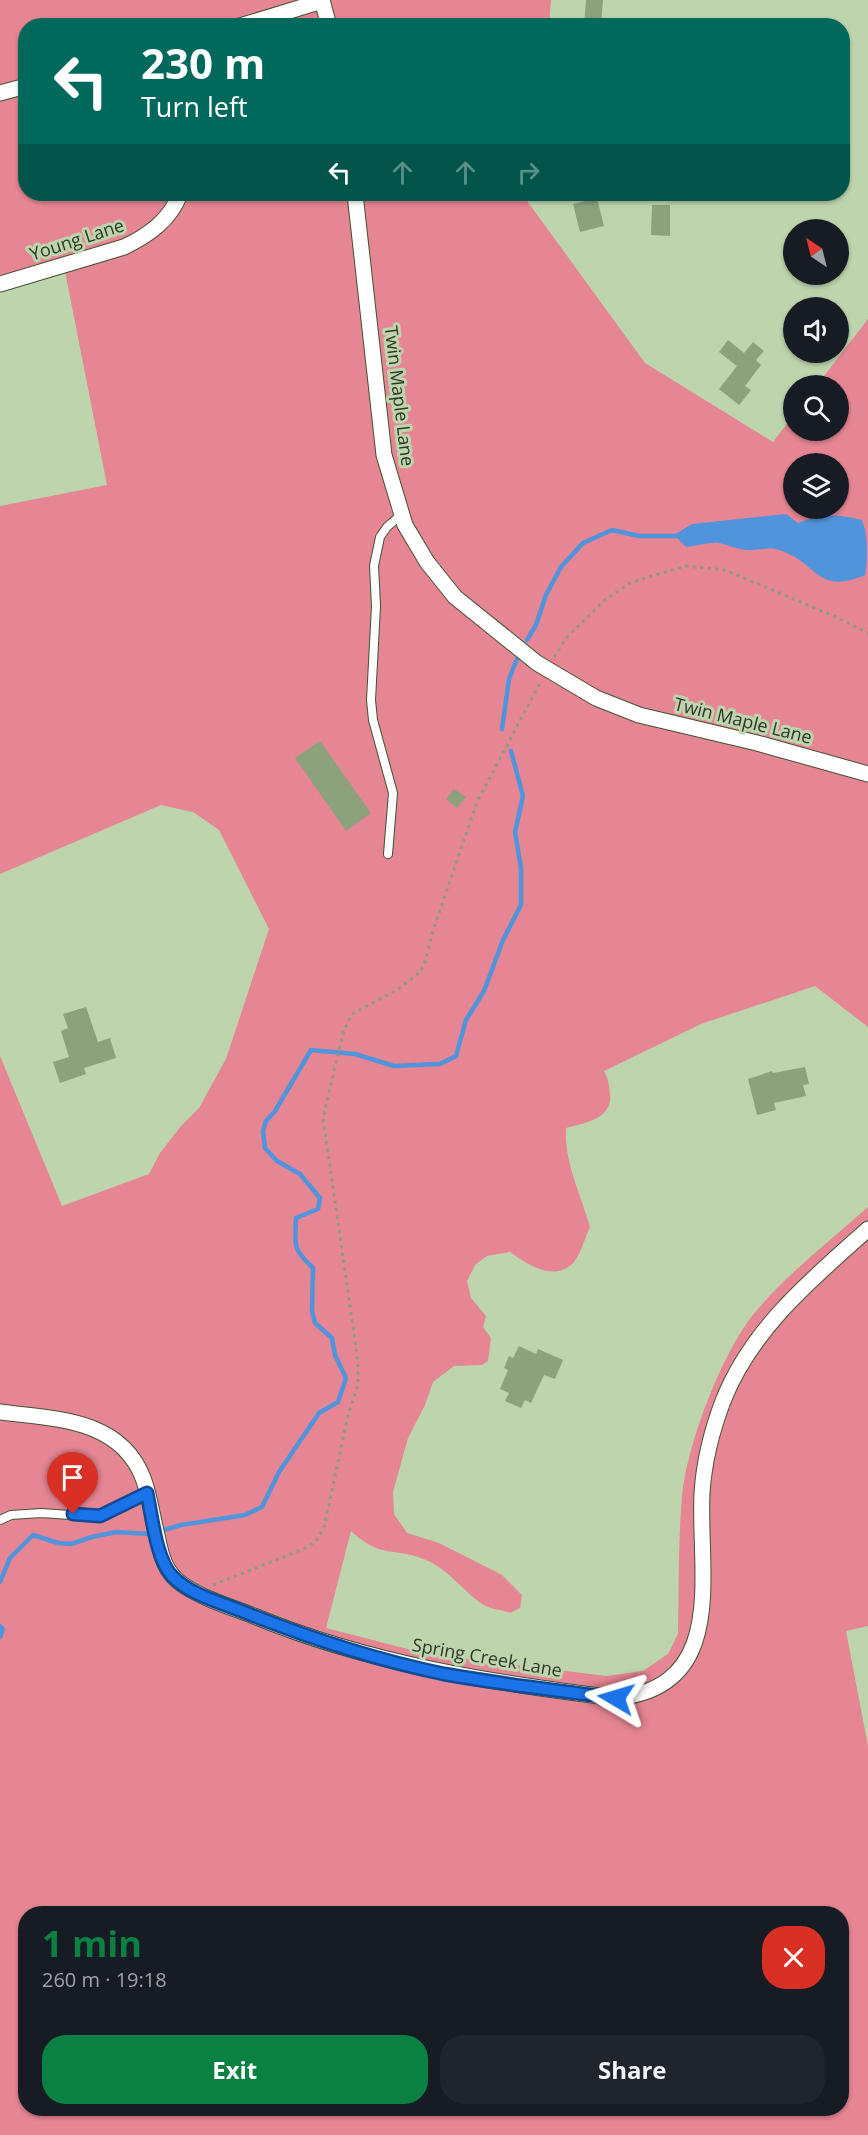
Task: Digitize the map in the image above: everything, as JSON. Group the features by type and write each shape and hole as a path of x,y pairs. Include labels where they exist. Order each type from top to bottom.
{"street":[{"path":"266,18 322,1 326,18"},
{"path":"0,93 18,88"},
{"name":"Young Lane","path":"0,284 124,247 143,238 167,217 176,201"},
{"name":"Twin Maple Lane","path":"356,201 384,455 405,525 427,562 455,597 547,669 596,698 639,715 757,743 868,774"},
{"name":"Spring Creek Lane","path":"0,1412 78,1422 108,1435 133,1459 143,1477 162,1560 170,1574 196,1592 322,1641 442,1673 505,1684 616,1698 650,1691 677,1673 689,1658 697,1640 701,1615 702,1492 706,1461 713,1430 732,1381 753,1345 776,1316 868,1229"}],"lane":[{"path":"388,854 393,793 373,720 371,700 376,606 374,566 380,537 387,527 402,514"},
{"path":"0,1520 11,1515 40,1513 100,1516 147,1493"}],"path":[{"path":"196,1592 306,1548 316,1541 324,1527 348,1416 358,1384 358,1362 324,1138 323,1118 344,1033 352,1014 395,991 416,976 424,966 432,934 477,802 547,669 567,637 606,599 632,582 686,566 725,570 868,633"}],"shaded area":[{"path":"0,0 551,0 550,18 18,18 18,201 527,201 645,363 773,442 783,429 783,441 849,441 849,375 825,375 834,363 849,363 849,344 868,319 868,1027 815,986 701,1024 604,1071 610,1094 607,1109 596,1118 566,1128 570,1166 590,1227 580,1253 571,1265 563,1270 555,1271 539,1269 510,1252 487,1256 475,1265 467,1281 471,1298 486,1316 483,1327 491,1338 488,1361 482,1365 454,1366 433,1382 425,1405 408,1438 393,1492 394,1514 407,1533 439,1543 502,1575 522,1595 520,1608 510,1613 487,1607 435,1564 415,1556 371,1546 351,1531 326,1628 423,1653 606,1676 643,1671 668,1654 678,1634 680,1531 685,1476 698,1428 717,1378 740,1334 765,1301 793,1273 868,1207 868,1626 846,1631 868,1746 868,2135 0,2135 0,1056 62,1206 149,1174 160,1153 181,1126 199,1108 226,1059 269,929 219,830 193,812 161,805 0,874 0,506 107,485 64,266 0,284"}],"water":[{"path":"783,514 783,519 793,519 798,523 809,519 849,518 862,520 867,547 865,575 836,582 818,575 792,555 771,548 746,550 719,543 686,547 674,535 692,524"}],"building":[{"path":"586,0 603,0 602,18 585,18"},
{"path":"598,201 604,226 580,232 573,204"},
{"path":"652,205 670,205 670,236 651,235"},
{"path":"728,340 744,353 753,342 764,351 756,360 761,365 745,386 751,390 739,405 719,389 737,366 719,352"},
{"path":"320,741 371,813 346,831 295,758"},
{"path":"454,789 466,797 457,808 446,799"},
{"path":"86,1007 98,1042 110,1038 116,1058 84,1068 86,1074 60,1083 53,1062 69,1057 61,1031 68,1028 63,1014"},
{"path":"805,1067 809,1084 803,1085 806,1096 774,1103 776,1110 757,1115 748,1079 772,1071 773,1073"},
{"path":"519,1346 536,1354 538,1349 563,1360 555,1379 544,1375 531,1403 525,1400 521,1408 505,1401 509,1393 500,1389 508,1370 504,1368 509,1356 513,1358"}],"waterway":[{"path":"527,640 536,625 546,595 561,567 583,543 612,530 639,536 680,536"},
{"path":"502,729 509,679 517,659"},
{"path":"0,1582 10,1558 33,1535 58,1543 71,1544 116,1532 150,1534 181,1525 245,1515 262,1507 279,1472 319,1413 338,1402 346,1378 335,1355 332,1338 315,1323 312,1311 313,1268 301,1256 295,1241 296,1218 318,1209 320,1198 300,1174 277,1161 265,1148 263,1131 266,1121 275,1111 311,1050 355,1054 394,1066 440,1064 456,1056 466,1020 484,991 503,940 521,905 521,868 515,832 523,796 511,751"},
{"path":"0,1626 3,1629 0,1637"}],"route":[{"path":"73,1514 100,1516 147,1493 162,1560 170,1574 182,1585 196,1592 272,1623 373,1656 442,1673 505,1684 616,1698"}]}
